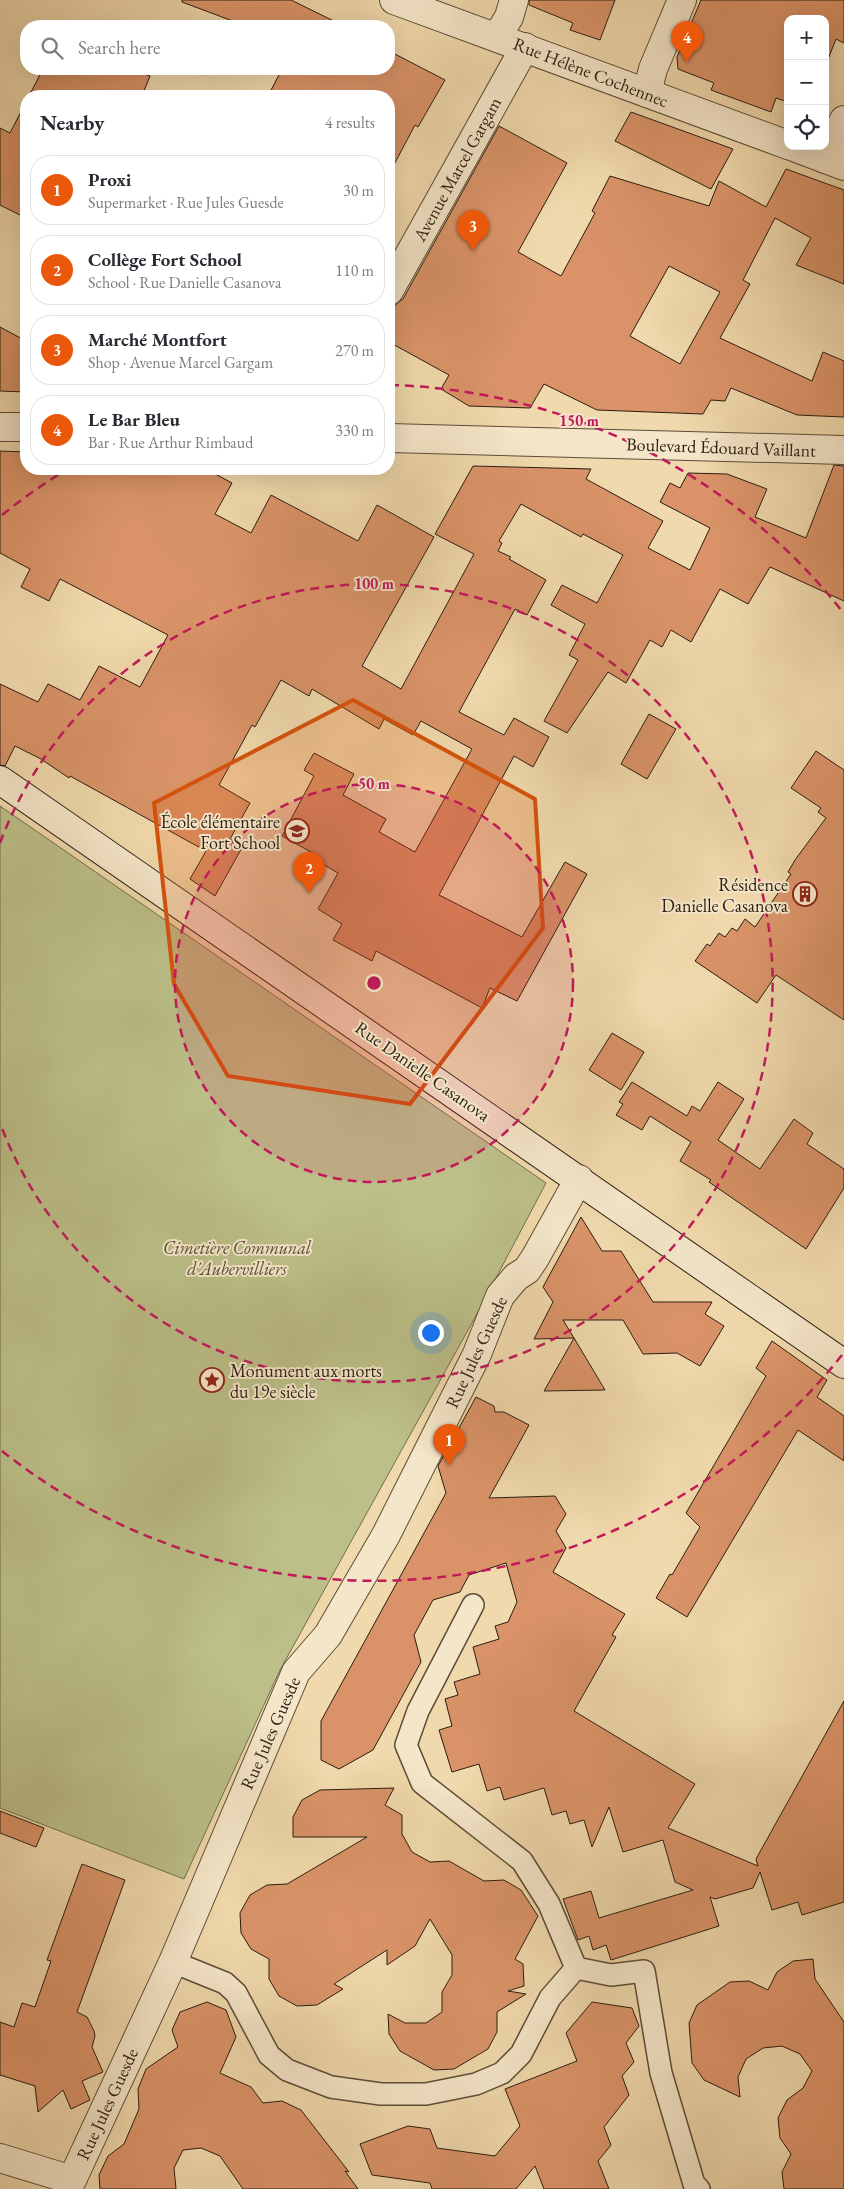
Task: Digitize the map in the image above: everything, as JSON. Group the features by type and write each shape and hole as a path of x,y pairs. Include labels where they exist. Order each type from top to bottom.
{"street":[{"name":"Rue Hélène Cochennec","path":"394,0 784,144"},
{"path":"497,37 509,17 514,0"},
{"path":"646,93 653,69 682,0"},
{"name":"Avenue Marcel Gargam","path":"395,280 525,47"},
{"path":"835,163 844,120"},
{"name":"Rue Hélène Cochennec","path":"800,150 835,163"},
{"path":"0,427 20,427"},
{"name":"Boulevard Édouard Vaillant","path":"395,438 844,450"},
{"name":"Rue Danielle Casanova","path":"0,780 844,1364"},
{"name":"Rue Jules Guesde","path":"0,2158 72,2180 173,1962 296,1672 328,1635 386,1535 477,1354 496,1302 516,1277 527,1270 579,1179"},
{"path":"473,1605 418,1711 406,1746 422,1783 522,1861 549,1904 576,1968"},
{"path":"173,1962 225,1983 236,1993 269,2056 287,2070 331,2087 381,2094 426,2094 476,2084 502,2073 521,2054 550,1998 576,1968"},
{"path":"576,1968 610,1975 644,1971 660,2073 694,2184 698,2189"}],"highlighted area":[{"path":"353,700 535,799 543,928 410,1104 228,1076 174,984 154,803"}],"green space":[{"name":"Cimetière Communal d'Aubervilliers","path":"0,806 546,1183 478,1312 280,1670 184,1879 0,1808"}],"building":[{"path":"182,0 291,0 332,20 230,20 182,2"},
{"path":"529,0 615,0 600,40 570,30 573,23 529,5"},
{"path":"701,0 844,0 844,43 836,39 829,57 829,15 784,15 784,101 776,98 771,112 711,90 714,83 678,69 677,57"},
{"path":"395,54 445,80 418,127 415,125 395,163 395,90 271,90 279,75 395,75"},
{"path":"40,75 150,76 144,90 32,90"},
{"path":"631,112 733,149 711,189 615,141"},
{"path":"20,114 20,215 0,205 0,128 10,133"},
{"path":"499,126 567,163 518,252 561,276 595,213 592,211 610,176 709,206 719,181 766,207 786,169 844,190 844,284 796,265 811,238 775,218 743,280 750,284 720,338 812,381 823,352 844,361 844,417 797,415 731,388 725,401 711,400 703,414 597,410 544,384 530,408 469,406 441,389 449,375 395,345 395,305 403,299","holes":["669,266 720,292 680,364 630,336"]},
{"path":"0,327 20,338 20,392 0,391"},
{"path":"0,451 20,452 20,475 217,475 232,483 215,514 251,533 271,495 358,541 377,505 434,537 362,666 401,689 474,554 435,534 473,466 591,469 586,479 663,521 648,548 690,570 710,528 660,502 670,483 680,488 688,473 727,474 767,489 755,517 806,538 834,465 844,466 844,601 770,567 748,604 720,589 691,642 671,630 662,647 650,640 626,683 608,672 567,733 544,721 578,660 569,655 585,624 551,605 562,585 597,603 623,555 583,534 581,537 521,504 499,541 502,543 498,551 511,557 509,559 546,580 527,615 515,609 459,712 504,735 514,718 549,737 533,767 514,756 439,895 522,937 565,862 587,874 517,1001 490,988 482,1008 376,951 372,961 333,940 342,924 318,909 338,873 309,856 311,852 282,836 314,776 304,770 314,753 354,774 343,795 386,819 379,832 415,852 472,749 421,721 413,735 384,719 379,729 312,689 309,696 281,680 255,727 252,725 219,785 250,803 230,839 243,846 215,896 190,879 206,851 70,776 69,778 41,759 15,746 5,766 0,765 0,684 38,702 48,684 80,700 99,666 140,687 168,635 60,579 49,601 21,587 30,569 0,553"},
{"path":"649,714 676,729 647,779 621,764"},
{"name":"Résidence Danielle Casanova","path":"816,751 844,770 844,1020 776,975 757,1003 695,961 707,944 710,946 719,933 725,937 732,928 737,931 745,919 755,927 791,874 788,872 795,860 826,818 818,812 821,808 791,788"},
{"path":"612,1033 644,1052 621,1090 589,1070"},
{"path":"632,1082 687,1116 692,1106 700,1111 718,1082 744,1099 718,1140 760,1169 794,1119 813,1133 807,1144 844,1169 844,1188 806,1249 709,1182 711,1180 680,1161 691,1142 650,1116 642,1130 616,1115 623,1104 619,1102"},
{"path":"581,1217 602,1251 621,1251 653,1302 712,1302 705,1314 724,1326 700,1366 677,1353 643,1354 623,1320 563,1320 574,1338 534,1339 553,1302 543,1287"},
{"path":"574,1338 605,1390 544,1391"},
{"path":"772,1341 827,1380 817,1397 844,1416 844,1461 798,1430 687,1617 656,1598 700,1527 686,1513 766,1376 756,1368"},
{"path":"476,1397 494,1406 495,1412 504,1412 529,1425 489,1498 555,1496 566,1514 556,1531 566,1548 553,1572 625,1614 612,1635 616,1637 574,1711 695,1784 668,1828 758,1866 756,1859 844,1701 844,1902 802,1915 798,1902 772,1910 760,1872 753,1888 715,1899 710,1897 719,1926 611,1960 606,1945 593,1950 589,1936 578,1940 563,1899 591,1891 599,1918 693,1890 675,1882 663,1840 623,1852 609,1807 592,1847 584,1820 570,1824 566,1811 552,1815 544,1788 504,1800 500,1787 487,1791 479,1764 452,1772 439,1730 452,1726 445,1699 458,1695 454,1682 480,1674 473,1647 499,1639 495,1626 508,1622 517,1602 506,1563 469,1575 460,1592 433,1600 414,1635 421,1662 373,1750 339,1769 321,1760 321,1721 446,1493 438,1466"},
{"path":"394,1788 385,1805 402,1815 402,1834 412,1852 430,1862 449,1861 484,1881 504,1880 521,1890 538,1916 515,1959 523,1964 524,1986 508,1991 526,1994 497,2012 497,2032 488,2049 454,2069 434,2070 400,2051 389,2034 388,2014 405,2023 426,2023 442,2012 442,1992 452,1975 452,1955 430,1919 415,1946 387,1965 387,1950 334,1984 343,1989 317,2005 297,2006 279,1996 269,1979 269,1959 251,1949 241,1933 240,1913 250,1895 267,1885 287,1884 367,1837 293,1837 293,1817 302,1800 320,1790"},
{"path":"0,1811 44,1828 36,1847 0,1833"},
{"path":"82,1864 125,1880 77,2012 87,2017 94,2031 95,2036 92,2047 103,2072 82,2081 90,2100 71,2109 63,2090 38,2112 35,2086 0,2075 0,2022 14,2027 22,2003 35,2007 51,1961 47,1960"},
{"path":"813,1959 815,1979 844,2022 844,2189 784,2189 782,2172 791,2154 780,2138 778,2118 787,2100 803,2088 812,2071 800,2054 782,2046 763,2048 746,2059 738,2077 740,2097 704,2080 692,2063 689,2023 697,2005 730,1982 749,1981 768,1990 777,1972 793,1961"},
{"path":"207,2002 226,2010 236,2037 220,2073 251,2087 263,2103 282,2101 301,2110 349,2172 345,2171 358,2189 243,2189 220,2156 201,2148 183,2150 174,2168 176,2189 100,2189 99,2175 108,2156 124,2144 139,2109 138,2089 146,2069 178,2047 172,2030 180,2012"},
{"path":"592,2002 632,2008 639,2026 626,2043 634,2062 622,2076 629,2095 604,2127 611,2145 598,2161 609,2189 544,2189 535,2166 516,2189 432,2189 430,2183 372,2175 360,2144 408,2126 430,2129 437,2148 495,2156 520,2126 505,2089 577,2061 566,2033"}],"place":[{"name":"Le Bar Bleu","path":"687,62"},
{"name":"Marché Montfort","path":"473,251"},
{"name":"École élémentaire Fort School","path":"297,831"},
{"name":"Collège Fort School","path":"309,893"},
{"name":"Résidence Danielle Casanova","path":"805,894"},
{"name":"Monument aux morts du 19e siècle","path":"212,1380"},
{"name":"Proxi","path":"449,1465"}]}
